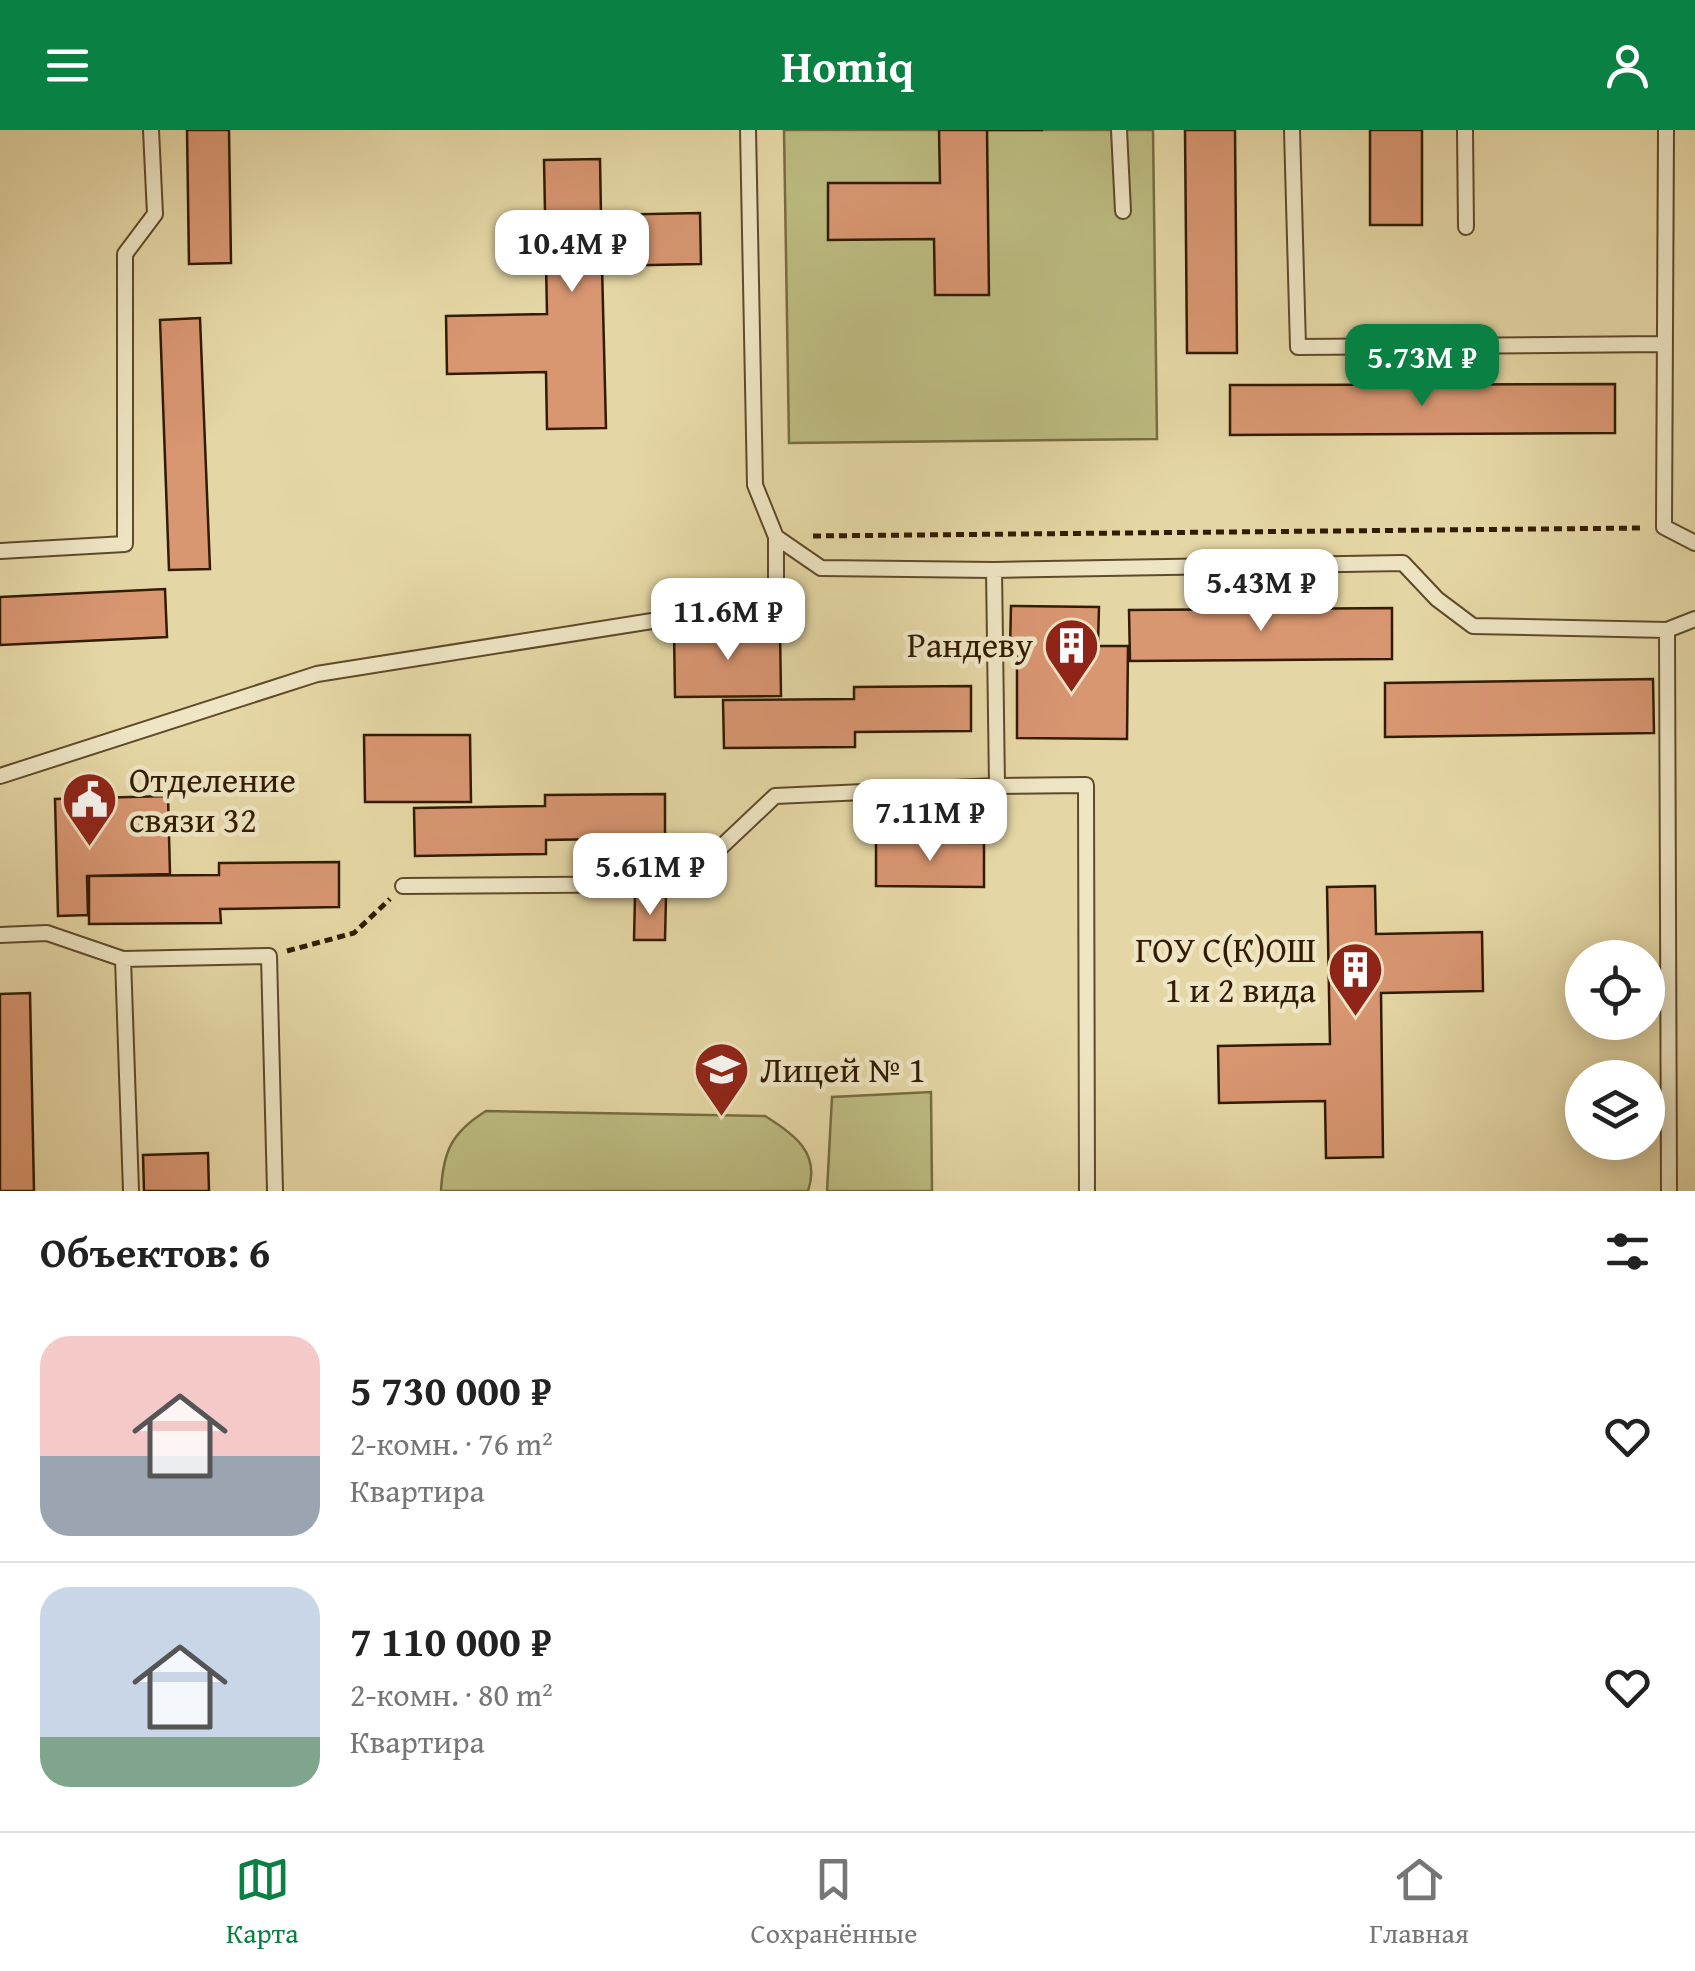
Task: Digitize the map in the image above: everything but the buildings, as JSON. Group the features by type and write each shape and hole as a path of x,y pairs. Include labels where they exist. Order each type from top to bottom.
{"lane":[{"path":"0,551 125,544 125,254 156,214 151,130"},
{"path":"0,776 317,674 672,618 776,615 776,537 754,485 748,130"},
{"path":"1118,130 1122,211"},
{"path":"1292,130 1298,346 1665,344"},
{"path":"1465,130 1466,227"},
{"path":"1666,130 1664,527 1695,543"},
{"path":"776,537 821,568 994,570 1403,563 1437,599 1474,626 1667,630 1695,620"},
{"path":"994,570 997,786"},
{"path":"1667,630 1670,1191"},
{"path":"403,886 682,884 775,796 1086,785 1087,1191"},
{"path":"0,935 47,933 123,959 269,956 275,1191"},
{"path":"123,959 131,1191"}],"path":[{"path":"776,537 1664,527"},
{"path":"269,956 354,933 403,886"}],"green space":[{"path":"784,130 1153,130 1157,439 789,443"},
{"path":"931,1092 932,1191 827,1191 832,1097"},
{"path":"486,1111 765,1116 802,1146 808,1155 811,1178 808,1191 441,1191 447,1154 457,1135"}],"place":[{"name":"Рандеву","path":"1072,694"},
{"name":"Отделение связи 32","path":"90,849"},
{"name":"ГОУ С(К)ОШ 1 и 2 вида","path":"1355,1019"},
{"name":"Лицей № 1","path":"721,1119"}]}
